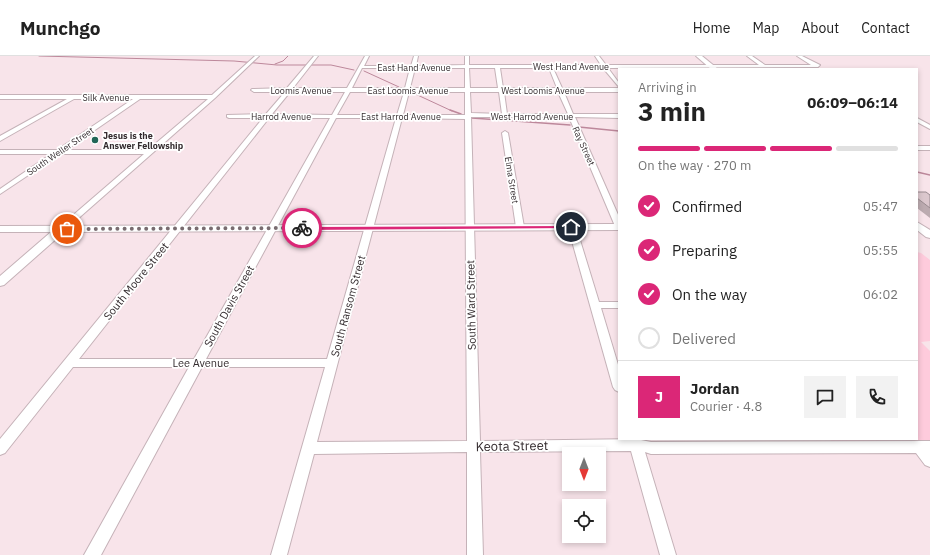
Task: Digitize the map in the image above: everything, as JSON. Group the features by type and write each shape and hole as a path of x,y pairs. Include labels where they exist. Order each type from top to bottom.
{"main road":[{"path":"699,56 714,68"},
{"path":"0,229 272,229 618,226"},
{"path":"918,226 930,226"},
{"path":"918,226 930,235"},
{"path":"0,282 61,229"}],"street":[{"path":"61,229 213,97 257,56"},
{"name":"South Moore Street","path":"0,449 316,56"},
{"name":"South Davis Street","path":"92,555 367,56"},
{"name":"South Ransom Street","path":"279,555 416,56"},
{"name":"South Ward Street","path":"467,56 475,555"},
{"path":"597,56 618,85"},
{"path":"749,56 767,68"},
{"path":"799,56 821,68"},
{"path":"497,66 505,116"},
{"name":"Ray Street","path":"550,66 618,224"},
{"name":"West Hand Avenue","path":"468,67 605,66 659,68 767,68 818,66"},
{"name":"East Hand Avenue","path":"361,67 468,67"},
{"name":"Loomis Avenue","path":"254,90 348,90"},
{"name":"East Loomis Avenue","path":"348,90 468,90"},
{"name":"West Loomis Avenue","path":"468,90 618,90"},
{"name":"Silk Avenue","path":"0,97 213,97"},
{"path":"0,139 73,97"},
{"name":"South Weller Street","path":"0,192 139,97"},
{"name":"Harrod Avenue","path":"229,116 333,116"},
{"name":"East Harrod Avenue","path":"333,116 468,116"},
{"name":"West Harrod Avenue","path":"468,116 618,116"},
{"path":"918,121 930,127"},
{"name":"Elma Street","path":"505,133 520,227"},
{"path":"918,148 930,148"},
{"path":"0,152 149,152"},
{"path":"572,227 618,384"},
{"path":"595,306 618,305"},
{"name":"Lee Avenue","path":"69,363 332,362"},
{"path":"635,442 668,555"},
{"name":"Keota Street","path":"309,448 635,442 651,448 832,443 924,447"},
{"path":"924,447 930,461"}],"shaded area":[{"path":"918,252 921,253 930,260 930,341 921,342 930,351 930,447 835,447 831,440 918,440"}],"building":[{"path":"918,192 926,192 930,195 930,208 918,199"}],"waterway":[{"path":"39,56 234,61 277,65 331,65 354,70"},
{"path":"275,64 283,61 288,56"},
{"path":"364,71 399,87"},
{"path":"411,92 452,111"},
{"path":"450,110 461,114"},
{"path":"472,118 570,125"},
{"path":"579,127 618,131"},
{"path":"918,172 930,175"}],"way so far":[{"path":"67,229 302,228"}],"place":[{"name":"Jesus is the Answer Fellowship","path":"95,140"}],"route":[{"path":"302,228 571,227"}]}
